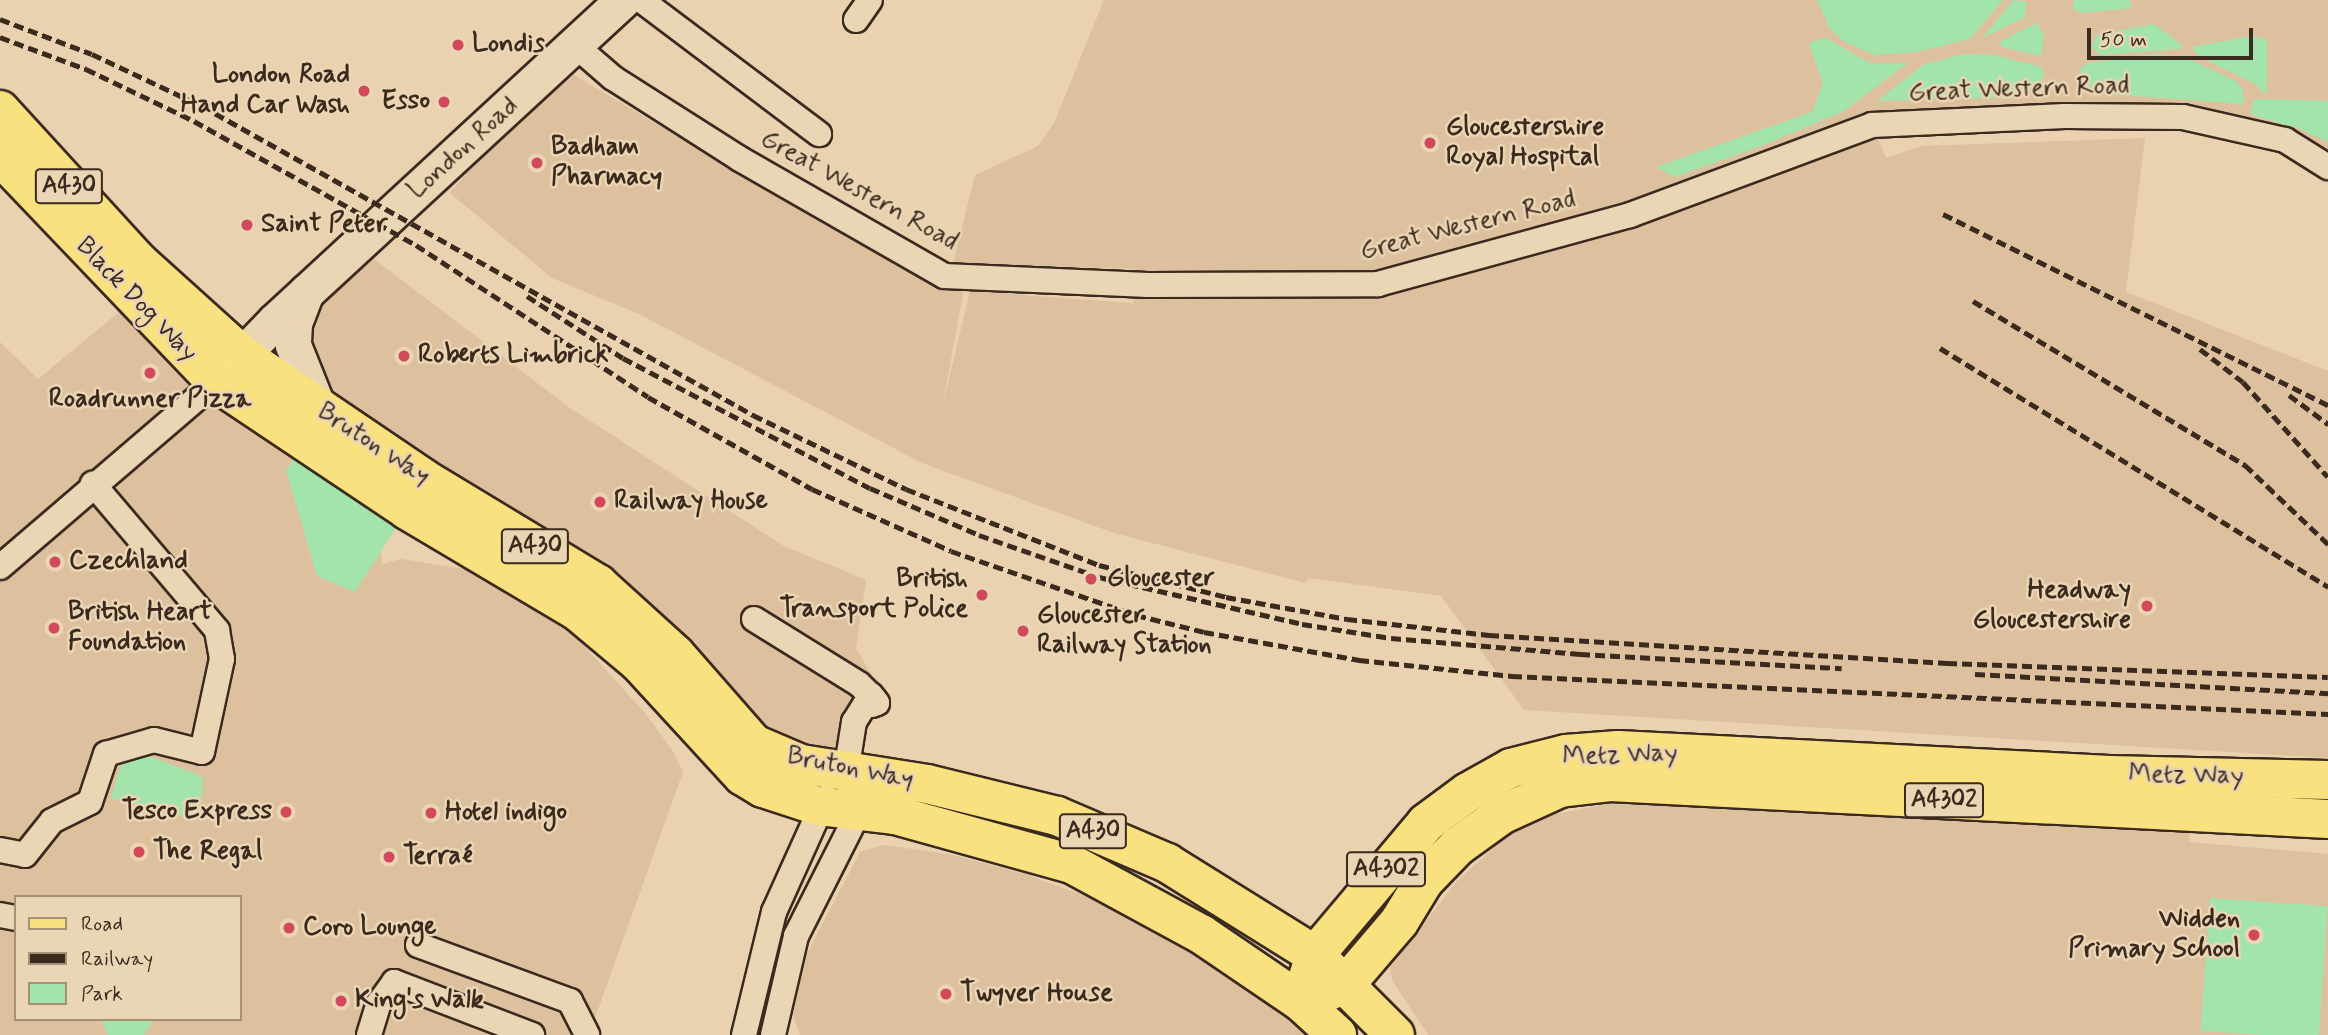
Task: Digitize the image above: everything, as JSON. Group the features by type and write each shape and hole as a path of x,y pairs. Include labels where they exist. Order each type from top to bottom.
{"main road":[{"name":"London Road","path":"216,382 306,292 623,0"},
{"name":"Black Dog Way","path":"0,110 138,261 243,356"},
{"name":"Black Dog Way","path":"0,156 114,280 216,382"},
{"path":"306,292 294,323 293,345 319,410"},
{"name":"Bruton Way","path":"243,356 319,410 598,584 676,655 754,744 779,758 846,772 928,784 1057,816 1167,863 1315,955 1395,1035"},
{"name":"Bruton Way","path":"216,382 407,510 577,611 638,662 743,776 763,789 818,806 858,813 895,815 1072,864 1201,934 1301,1002 1337,1035"},
{"name":"Metz Way","path":"1301,1002 1315,955 1426,823 1468,792 1511,768 1566,754 1618,750 2109,775 2328,780"},
{"name":"Metz Way","path":"1301,1002 1346,984 1399,922 1424,881 1457,846 1501,816 1560,788 1610,782 2328,819"}],"street":[{"path":"641,0 819,134"},
{"name":"Great Western Road","path":"576,46 613,78 740,159 944,276 1148,285 1378,284 1630,215 1872,125 2065,116 2183,117 2286,140 2328,167"},
{"path":"0,567 93,484 216,382"},
{"path":"0,850 25,855 52,821 90,802 106,754 154,740 202,752 222,659 217,630 93,484"},
{"path":"754,619 869,704 854,722 846,772 858,813"},
{"path":"818,806 846,772"},
{"name":"Bruton Way","path":"744,1035 774,912 818,806"},
{"name":"Bruton Way","path":"773,1035 796,936 858,813"},
{"path":"418,945 570,1001 587,1035"},
{"path":"369,1035 379,1003 394,982 477,1026 531,1035"}],"shaded area":[{"path":"1104,0 2328,0 2328,167 2242,126 1873,126 1886,158 1921,146 2145,138 2126,292 2328,371 2328,758 1524,710 1441,596 1309,578 1305,583 1114,533 922,463 639,314 552,278 450,193 485,151 574,75 801,210 940,285 964,289 942,408 970,291 1132,303 1147,285 1134,269 953,263 975,175 1038,146 1054,123"},
{"path":"357,246 570,408 784,546 866,580 856,649 872,675 871,695 846,772 801,764 243,356"},
{"path":"125,307 407,510 381,551 382,564 401,559 471,570 575,636 645,713 673,751 683,772 589,1035 0,1035 0,342 38,379"},
{"path":"1607,804 2086,820 2190,831 2189,842 2328,854 2328,1035 1428,1035 1392,980 1390,967 1457,881 1507,836 1550,815"},
{"path":"883,845 949,854 1025,874 1123,910 1255,993 1309,1035 800,1035 793,1016 805,957 860,852"}],"green space":[{"path":"1817,0 2003,0 1970,39 1917,52 1874,55 1843,41 1830,29"},
{"path":"2014,0 2027,2 2024,18 1982,38"},
{"path":"2075,0 2130,0 2132,8 2081,13 2072,8"},
{"path":"2036,23 2044,35 2041,56 2002,47 2000,42"},
{"path":"2154,24 2182,45 2180,49 2101,55 2091,47 2097,35"},
{"path":"2252,36 2267,40 2267,95 2255,84 2198,56 2192,47"},
{"path":"1826,38 1870,63 1908,63 1844,111 1766,144 1675,177 1656,167 1812,112 1823,84 1809,43"},
{"path":"1963,54 1995,55 2041,67 2044,75 2036,89 2014,97 1877,101 1923,65"},
{"path":"2155,54 2188,59 2236,81 2243,90 2244,104 2094,93 2079,70 2088,63"},
{"path":"2254,99 2328,101 2328,142 2300,129 2255,116 2250,112"},
{"path":"306,444 407,510 355,592 317,576 286,470"},
{"path":"140,753 199,775 203,781 198,820 111,798 122,761"},
{"path":"2210,898 2328,906 2319,1035 2201,1031"},
{"path":"102,1021 153,1021 144,1035 108,1035"}],"railway":[{"path":"0,19 92,54 202,106 753,415 906,489 1099,565 1226,597 1347,619 1489,635 1947,663 2328,677"},
{"path":"0,37 86,69 194,121 416,245 648,397 812,489 951,551 1136,615 1204,632 1359,660 1512,676 2328,714"},
{"path":"1943,214 2328,405"},
{"path":"527,296 623,358 870,488 979,535 1099,577 1302,624 1391,638 1580,654 1842,668"},
{"path":"1973,301 2245,465 2328,544"},
{"path":"1940,348 2328,587"},
{"path":"2200,349 2243,382 2328,477"},
{"path":"2289,395 2328,424"},
{"path":"1975,674 2328,693"}],"place":[{"name":"Londis","path":"458,45"},
{"name":"London Road Hand Car Wash","path":"364,91"},
{"name":"Esso","path":"444,102"},
{"name":"Gloucestershire Royal Hospital","path":"1430,143"},
{"name":"Badham Pharmacy","path":"537,163"},
{"name":"Saint Peter","path":"247,225"},
{"name":"Roberts Limbrick","path":"404,356"},
{"name":"Roadrunner Pizza","path":"150,373"},
{"name":"Railway House","path":"600,502"},
{"name":"Czechland","path":"55,562"},
{"name":"Gloucester","path":"1091,579"},
{"name":"British Transport Police","path":"982,595"},
{"name":"Headway Gloucestershire","path":"2147,606"},
{"name":"British Heart Foundation","path":"54,628"},
{"name":"Gloucester Railway Station","path":"1023,631"},
{"name":"Tesco Express","path":"286,812"},
{"name":"Hotel indigo","path":"431,813"},
{"name":"The Regal","path":"139,852"},
{"name":"Terraé","path":"389,857"},
{"name":"Coro Lounge","path":"289,928"},
{"name":"Widden Primary School","path":"2254,935"},
{"name":"Twyver House","path":"946,994"},
{"name":"King's Walk","path":"341,1001"}]}
